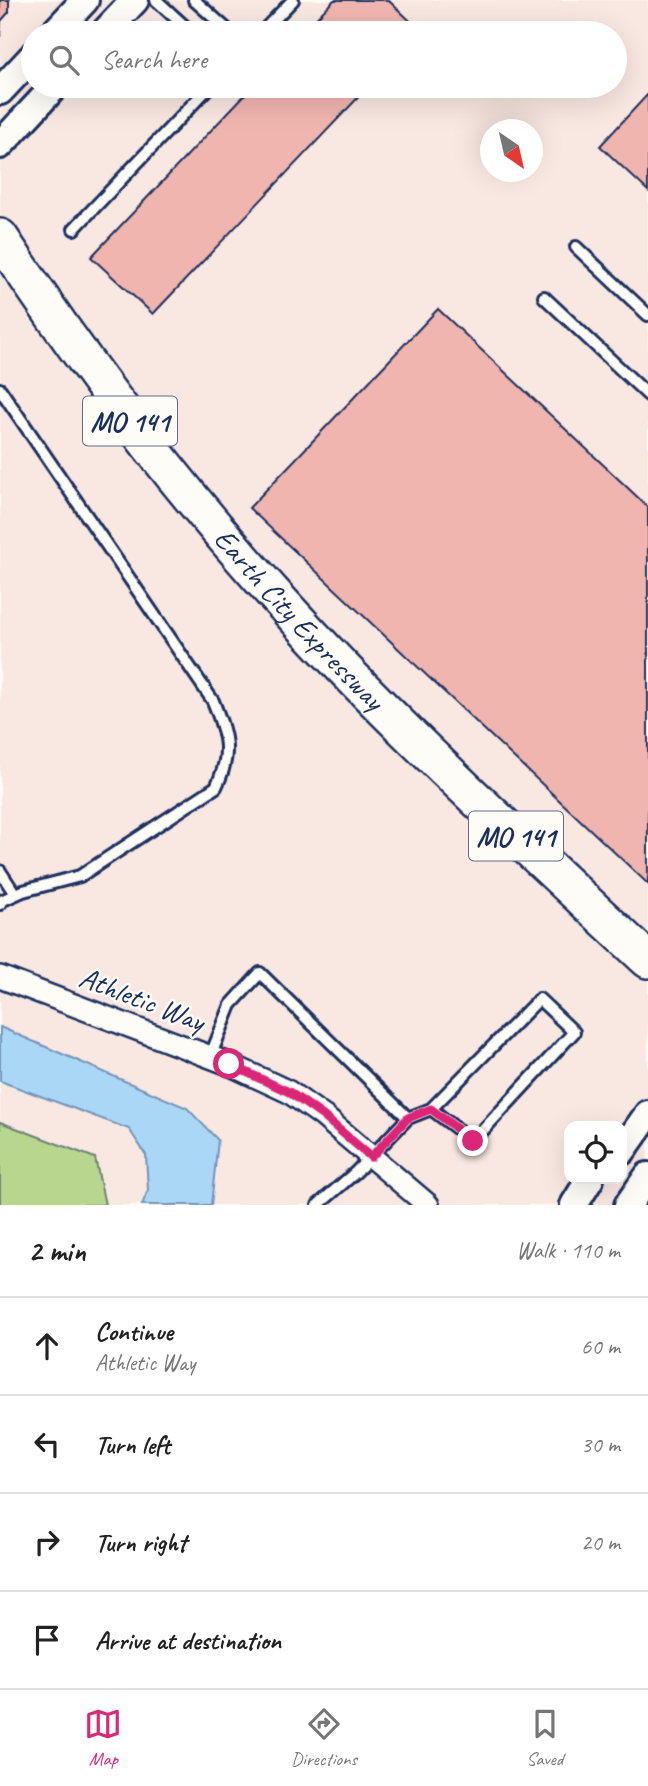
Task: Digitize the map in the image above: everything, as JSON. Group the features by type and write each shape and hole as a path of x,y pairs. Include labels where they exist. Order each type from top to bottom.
{"highway":[{"name":"Earth City Expressway","path":"0,236 11,268 194,501 274,594 417,742 644,961"}],"street":[{"path":"65,21 85,0"},
{"path":"115,21 135,0"},
{"path":"0,91 21,69"},
{"path":"0,145 44,98"},
{"name":"Athletic Way","path":"0,977 210,1057 289,1092 323,1116 428,1205"},
{"path":"627,1131 648,1114"},
{"path":"627,1144 648,1114"},
{"path":"628,1205 648,1176"},
{"path":"574,1205 587,1184"},
{"path":"591,1205 602,1184"}],"lane":[{"path":"156,0 179,21"},
{"path":"194,0 218,21"},
{"path":"273,21 293,0"},
{"path":"74,229 199,98"},
{"path":"576,247 648,315"},
{"path":"544,297 648,396"},
{"path":"0,389 213,701 227,736 225,768 216,786 80,876 15,894 0,904"},
{"path":"0,871 15,894"},
{"path":"210,1057 231,1005 260,973 408,1118"},
{"path":"318,1205 371,1157 408,1118 431,1109 540,999 574,1032 473,1141 431,1109"}],"shaded area":[{"path":"0,0 648,0 648,1205 0,1205"}],"green space":[{"path":"0,1122 95,1158 105,1205 0,1205"}],"water":[{"path":"0,1027 187,1108 218,1140 211,1205 142,1205 148,1190 146,1155 129,1129 0,1081"}],"building":[{"path":"0,0 9,0 9,12 1,21 0,38"},
{"path":"334,0 388,0 410,21 314,21"},
{"path":"648,94 648,191 600,146"},
{"path":"242,98 358,98 153,314 91,257"},
{"path":"438,309 648,507 648,884 249,508"}],"route":[{"path":"229,1064 289,1092 323,1116 371,1157 408,1118 431,1109 473,1141"}]}
